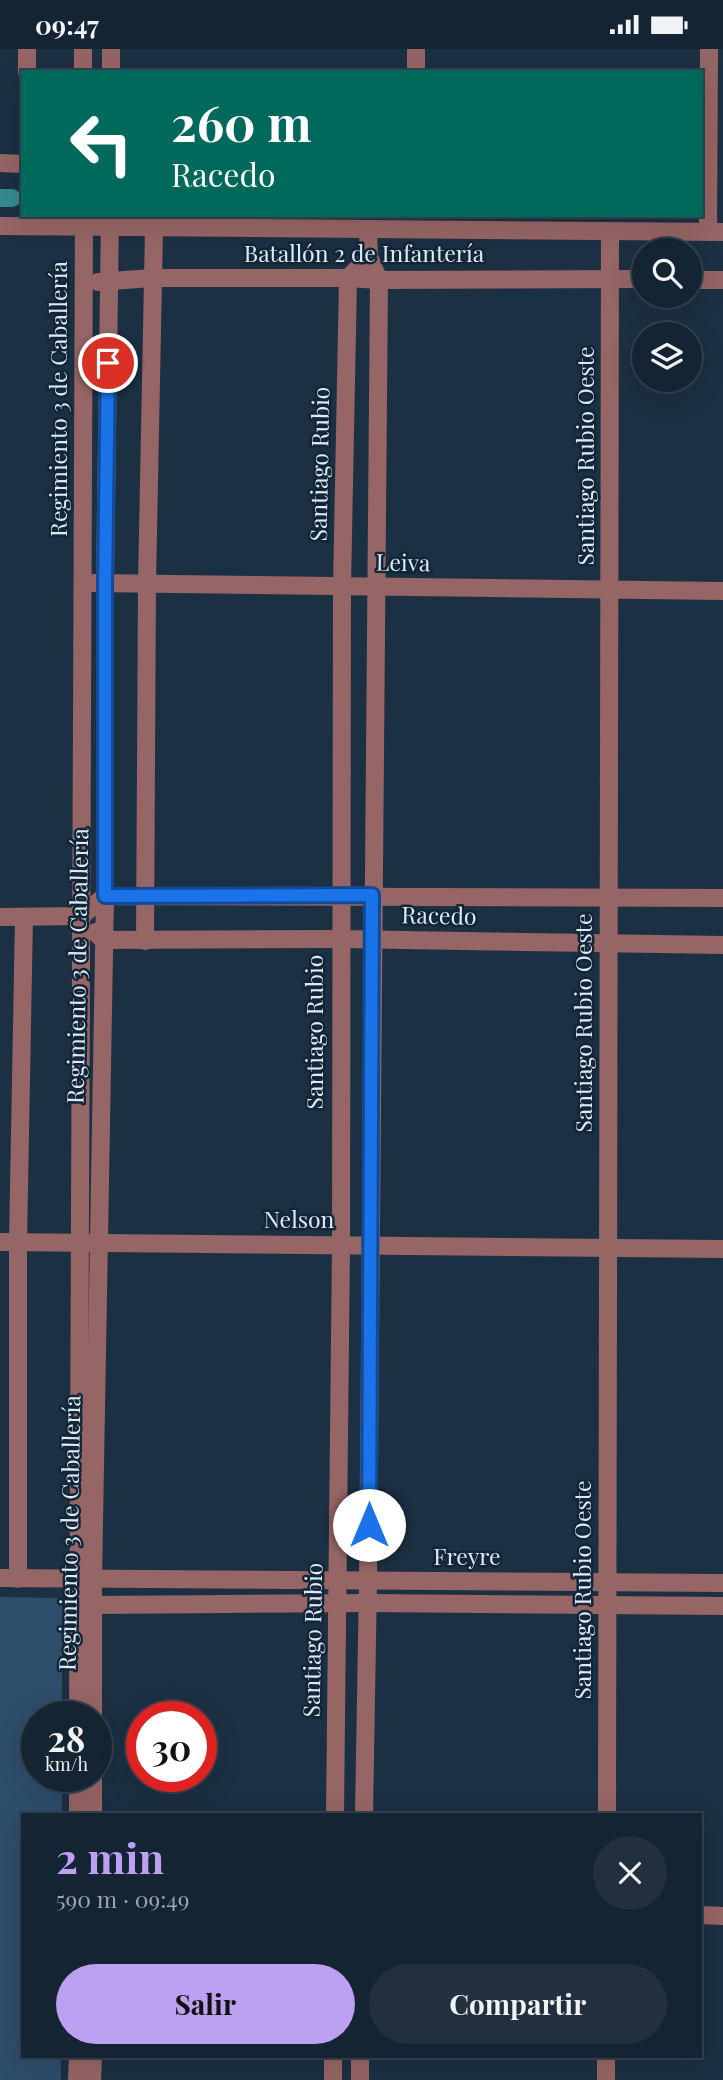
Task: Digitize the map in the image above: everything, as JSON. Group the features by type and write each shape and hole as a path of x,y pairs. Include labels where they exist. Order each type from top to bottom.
{"street":[{"path":"27,49 27,70"},
{"path":"83,49 83,70"},
{"path":"111,49 111,70"},
{"path":"416,49 416,70"},
{"path":"709,49 716,232"},
{"path":"0,163 21,164"},
{"name":"Batallón 2 de Infantería","path":"0,226 84,221 154,229 368,230 415,223 610,232 716,232"},
{"name":"Regimiento 3 de Caballería","path":"79,1701 85,1606 78,1244 84,221"},
{"name":"Regimiento 3 de Caballería","path":"85,1580 100,1244 110,222"},
{"path":"145,941 147,583 154,229"},
{"path":"363,1813 368,1603 379,281 369,257 368,230"},
{"name":"Santiago Rubio Oeste","path":"607,1813 610,232"},
{"path":"348,278 369,257"},
{"name":"Batallón 2 de Infantería","path":"84,285 109,280 152,278 348,278 379,281 632,279"},
{"name":"Santiago Rubio","path":"335,1813 341,1245 342,587 348,278"},
{"path":"702,280 723,280"},
{"name":"Leiva","path":"83,583 723,591"},
{"path":"0,916 81,916 105,896"},
{"name":"Racedo","path":"105,896 723,898"},
{"path":"81,916 103,940"},
{"path":"9,1579 9,1242 24,917"},
{"name":"Racedo","path":"103,940 340,939 723,945"},
{"name":"Nelson","path":"9,1242 723,1249"},
{"name":"Freyre","path":"9,1579 723,1583"},
{"name":"Freyre","path":"85,1606 368,1603 723,1606"},
{"name":"Regimiento 3 de Caballería","path":"85,1606 92,1701"},
{"path":"78,1792 78,1813"},
{"path":"93,1792 93,1813"},
{"path":"702,1916 723,1916"},
{"path":"77,2080 78,2058"},
{"path":"92,2080 93,2058"},
{"path":"333,2058 333,2080"},
{"path":"360,2058 360,2080"},
{"path":"606,2058 606,2080"}],"shaded area":[{"path":"0,1597 62,1598 62,1701 21,1701 21,1792 62,1792 62,1813 21,1813 21,2058 61,2058 61,2080 0,2080"}],"waterway":[{"path":"0,198 12,198"}],"route":[{"path":"108,363 105,896 372,895 369,1525"}]}
